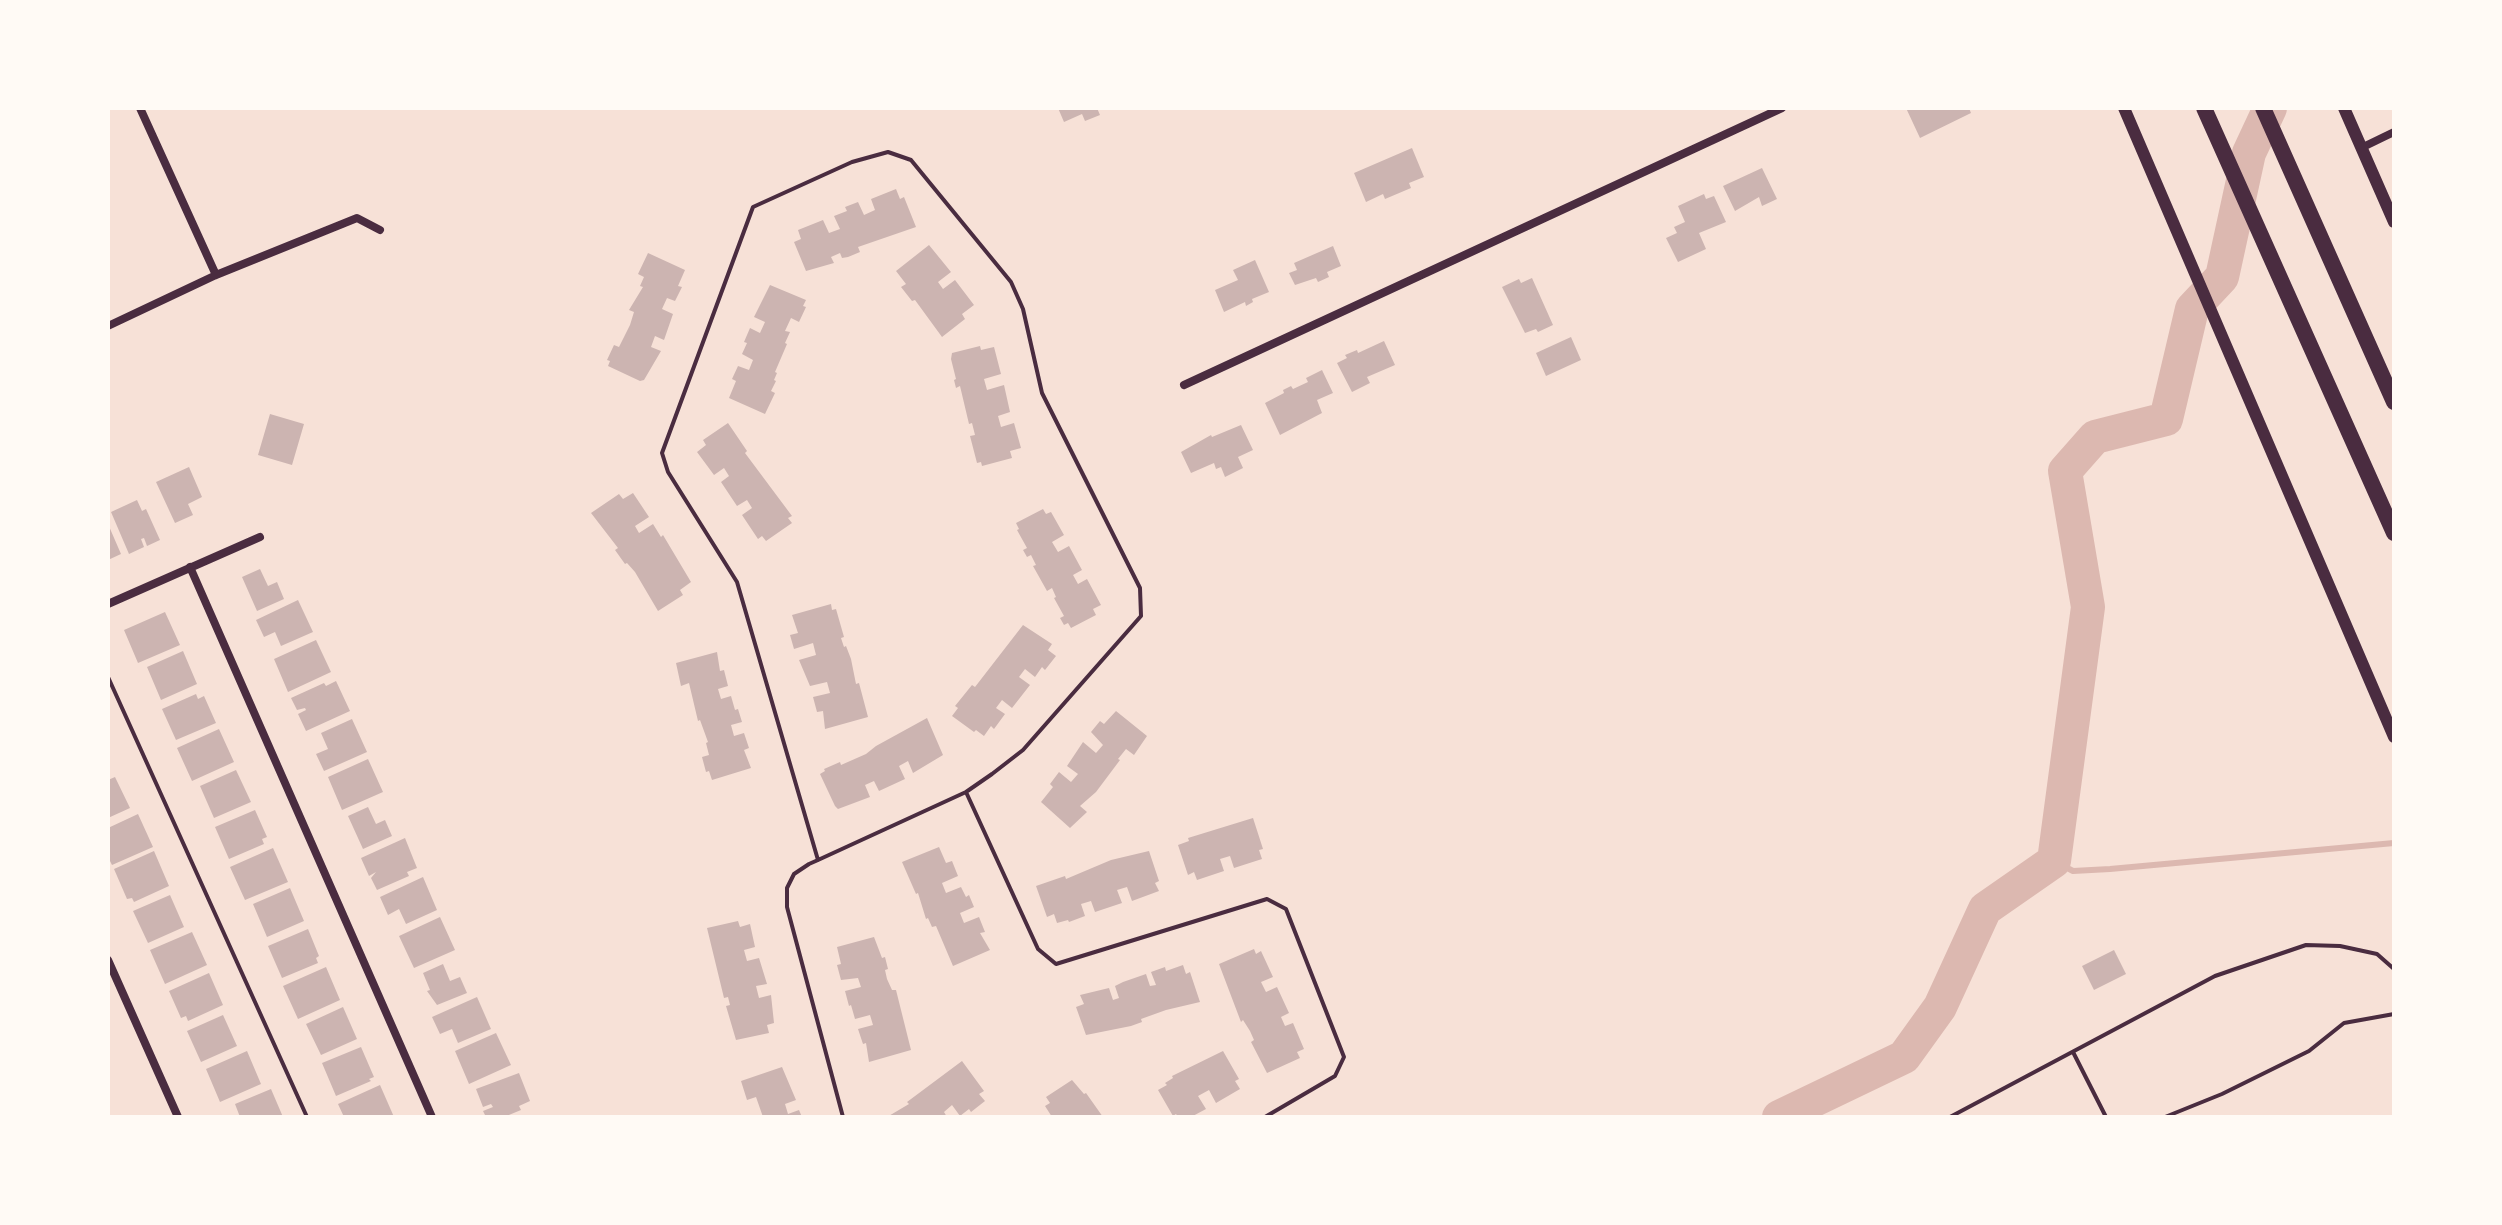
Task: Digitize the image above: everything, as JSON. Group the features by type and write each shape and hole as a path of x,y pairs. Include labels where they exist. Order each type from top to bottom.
{"highway":[{"path":"2204,108 2394,533"},
{"path":"2263,108 2394,402"}],"main road":[{"path":"2124,108 2394,737"},
{"path":"2344,108 2394,222"}],"street":[{"path":"140,108 216,275"},
{"path":"1184,385 1777,109"},
{"path":"2361,148 2394,132"},
{"path":"108,326 216,275 357,218 380,230"},
{"path":"108,604 260,537"},
{"path":"190,567 432,1117"},
{"path":"108,960 178,1117"}],"lane":[{"path":"818,860 737,582 668,472 662,453 753,207 852,162 888,152 911,160 1011,282 1023,309 1042,393 1140,588 1141,616 1023,750 966,792 794,874 787,888 786,899 843,1117"},
{"path":"108,677 307,1117"},
{"path":"966,792 1038,949 1056,964 1267,899 1286,909 1344,1057 1335,1076 1265,1117"},
{"path":"1950,1117 2215,976 2306,945 2340,946 2377,954 2394,969"},
{"path":"2165,1117 2222,1094 2309,1051 2344,1023 2394,1014"},
{"path":"2073,1052 2106,1117"}],"building":[{"path":"1058,108 1097,108 1100,115 1085,121 1082,114 1064,122"},
{"path":"1906,108 1969,108 1971,113 1920,138"},
{"path":"1412,148 1424,177 1409,183 1411,188 1385,199 1383,194 1366,202 1354,173"},
{"path":"1762,168 1777,199 1762,206 1759,197 1735,211 1723,186"},
{"path":"896,189 900,199 904,197 916,227 858,247 860,252 848,257 842,258 840,253 831,257 834,263 806,271 794,242 801,239 798,230 823,220 829,233 840,229 834,216 847,211 845,207 858,202 864,215 875,210 871,199"},
{"path":"1704,194 1706,199 1714,196 1726,222 1699,233 1706,249 1678,262 1666,238 1677,233 1674,227 1685,222 1678,206"},
{"path":"929,245 951,272 938,282 943,289 955,280 974,305 962,314 965,319 942,337 915,300 912,301 901,287 906,284 896,271"},
{"path":"1333,246 1341,266 1327,272 1329,277 1318,282 1316,278 1295,285 1289,273 1297,270 1294,263"},
{"path":"648,253 685,270 675,301 667,298 662,309 673,314 664,340 655,336 651,347 661,351 644,380 640,381 608,366 610,361 607,360 614,345 619,347 630,325 634,312 629,310 643,287 640,286 644,277 638,274"},
{"path":"1255,260 1269,292 1252,299 1253,302 1246,306 1245,302 1224,312 1215,290 1238,280 1233,270"},
{"path":"1532,278 1553,325 1538,332 1536,329 1525,333 1502,287 1519,279 1521,283"},
{"path":"770,285 806,300 803,306 806,307 799,322 791,318 785,331 790,332 775,372 776,381 771,391 775,393 765,414 729,398 738,366 749,370 753,360 742,354 747,343 744,342 750,328 760,333 765,322 754,317"},
{"path":"1571,337 1581,360 1546,376 1536,353"},
{"path":"1384,341 1395,365 1367,377 1370,383 1352,392 1337,363 1347,358 1345,355 1357,350 1358,353"},
{"path":"980,346 981,350 994,347 1001,374 984,379 987,390 1004,385 1010,412 998,416 1001,427 1014,423 1021,448 1010,451 1012,458 982,466 981,462 977,463 970,436 975,435 972,423 969,424 960,386 956,388 951,359 952,353"},
{"path":"1322,370 1333,393 1317,400 1322,413 1280,435 1265,403 1291,386 1293,389 1308,382 1306,378"},
{"path":"270,414 304,424 292,465 258,455"},
{"path":"728,423 747,451 745,453 792,516 788,518 792,523 766,541 762,536 758,539 742,515 752,508 747,500 737,506 721,482 729,476 724,468 714,475 697,452 706,445 703,440"},
{"path":"1241,425 1253,450 1238,457 1243,468 1225,477 1221,467 1216,469 1214,463 1191,473 1181,452 1211,435"},
{"path":"189,467 202,497 188,504 193,515 175,523 156,482"},
{"path":"633,493 649,517 635,526 639,533 653,524 691,582 680,590 683,595 658,611 635,572 625,564 615,550 618,548 591,513 619,494 623,499"},
{"path":"137,500 142,511 146,509 160,540 147,546 144,538 141,539 144,547 129,554 111,512"},
{"path":"1043,509 1046,514 1051,512 1064,535 1052,542 1058,552 1069,546 1082,570 1073,575 1078,584 1087,579 1101,605 1093,609 1096,615 1071,628 1068,623 1064,625 1060,618 1064,616 1052,588 1047,591 1033,566 1036,565 1031,555 1027,557 1023,550 1027,548 1017,530 1016,523"},
{"path":"108,524 121,554 108,560"},
{"path":"260,569 268,586 277,582 284,599 257,611 242,577"},
{"path":"298,600 313,632 281,646 275,632 264,637 256,620"},
{"path":"831,604 832,610 836,609 844,637 841,638 851,659 868,717 825,729 823,711 817,712 813,697 830,693 827,682 810,686 799,660 816,655 813,643 794,649 790,635 798,633 792,615"},
{"path":"165,612 180,645 138,663 124,630"},
{"path":"1023,625 1052,644 1048,650 1056,656 1035,677 1025,669 1019,677 1030,685 1012,708 1002,700 996,708 1005,714 994,729 991,726 984,736 976,730 974,732 952,716 958,708 955,706 972,685 975,687"},
{"path":"316,640 331,672 288,692 274,659"},
{"path":"183,651 197,684 161,700 147,667"},
{"path":"717,652 720,671 724,670 728,686 718,689 721,699 731,696 735,710 738,709 742,722 731,725 734,736 744,733 749,748 744,750 751,768 712,780 702,757 709,755 708,742 698,721 689,683 681,686 676,663"},
{"path":"336,681 350,711 306,731 298,714 306,710 297,710 291,698"},
{"path":"196,694 198,699 204,696 216,723 176,740 162,709"},
{"path":"1116,711 1147,736 1134,755 1126,749 1096,792 1080,806 1087,812 1070,828 1041,802 1053,787 1050,784 1059,772 1071,782 1078,774 1067,766 1083,742 1096,753 1103,745 1091,732 1100,721 1104,724"},
{"path":"927,718 943,755 913,773 908,761 899,766 905,779 879,791 874,781 865,785 870,797 838,809 835,806 820,774 824,769 866,754"},
{"path":"352,719 367,752 324,771 316,754 328,749 321,733"},
{"path":"219,729 234,762 192,781 177,748"},
{"path":"368,759 383,792 342,810 328,777"},
{"path":"236,770 251,802 214,818 200,786"},
{"path":"115,777 130,808 108,818 108,780"},
{"path":"368,807 376,824 385,820 392,836 363,849 348,816"},
{"path":"255,810 267,837 262,839 264,844 229,859 215,827"},
{"path":"138,814 153,847 112,865 108,857 108,828"},
{"path":"1253,818 1263,849 1259,850 1262,859 1234,868 1230,856 1220,859 1224,871 1197,880 1194,872 1188,875 1178,845 1189,841 1188,838"},
{"path":"405,838 417,868 407,872 409,876 377,890 371,878 376,872 369,876 361,858"},
{"path":"939,847 946,863 952,861 958,876 942,883 946,893 961,887 966,897 969,895 974,907 960,913 964,923 979,917 985,932 980,933 990,950 953,966 936,926 932,927 926,919 918,893 902,862"},
{"path":"273,848 288,882 245,900 230,867"},
{"path":"154,851 169,886 134,902 132,898 127,899 114,869"},
{"path":"1149,851 1159,881 1155,883 1159,891 1132,901 1127,887 1117,890 1122,903 1095,912 1091,901 1081,904 1085,916 1069,922 1057,923 1054,914 1047,917 1036,886 1065,876 1066,879 1111,860"},
{"path":"423,877 437,910 406,924 399,909 388,915 380,897"},
{"path":"290,888 304,921 267,937 253,904"},
{"path":"170,895 184,927 148,943 133,911"},
{"path":"440,917 455,950 414,968 399,936"},
{"path":"738,921 740,927 750,924 755,947 744,950 747,961 759,958 767,984 756,986 759,998 771,995 774,1023 767,1025 769,1033 736,1040 726,1006 730,1005 728,997 724,998 707,928"},
{"path":"308,929 319,956 316,958 318,963 282,978 268,946"},
{"path":"192,932 207,965 165,984 150,950"},
{"path":"874,937 882,958 885,957 887,979 892,990 896,990 911,1050 869,1062 866,1043 863,1044 858,1029 873,1025 870,1015 855,1019 849,1006 845,991 861,987 858,978 841,980 837,947"},
{"path":"1254,949 1256,954 1261,951 1273,977 1261,982 1266,992 1277,987 1289,1013 1281,1017 1285,1026 1293,1023 1304,1049 1297,1052 1300,1058 1267,1073 1251,1042 1254,1040 1250,1031 1243,1020 1241,1022 1219,964"},
{"path":"2114,950 2126,974 2094,990 2082,966"},
{"path":"443,964 450,981 460,977 467,993 437,1005 427,991 430,990 423,973"},
{"path":"1183,965 1186,974 1190,972 1200,1002 1166,1010 1131,1026 1086,1035 1076,1007 1084,1004 1080,995 1109,988 1113,1000 1119,998 1115,986 1123,982 1146,974 1150,986 1156,985 1151,972"},
{"path":"326,967 340,1000 298,1019 283,986"},
{"path":"209,973 223,1005 188,1021 186,1016 181,1018 169,991"},
{"path":"477,997 491,1029 458,1043 452,1029 440,1034 432,1017"},
{"path":"343,1007 357,1039 321,1055 306,1024"},
{"path":"223,1015 237,1046 201,1062 187,1031"},
{"path":"496,1033 511,1065 469,1084 455,1051"},
{"path":"361,1047 374,1077 336,1096 322,1063"},
{"path":"247,1051 261,1084 220,1102 206,1069"},
{"path":"1223,1051 1239,1079 1235,1081 1240,1089 1216,1103 1209,1090 1198,1096 1206,1109 1191,1117 1173,1116 1158,1090 1167,1085 1165,1083 1172,1076"},
{"path":"962,1061 984,1091 979,1094 985,1101 971,1112 969,1109 960,1116 952,1105 944,1112 947,1117 887,1117 909,1104 907,1102"},
{"path":"782,1067 796,1100 785,1104 788,1114 799,1110 802,1117 763,1117 756,1097 747,1100 741,1081"},
{"path":"519,1073 530,1101 519,1106 521,1110 504,1117 486,1117 483,1111 493,1107 491,1104 483,1107 476,1089"},
{"path":"1072,1080 1103,1117 1052,1117 1045,1106 1050,1103 1046,1097"},
{"path":"380,1085 394,1117 344,1117 338,1104"},
{"path":"271,1089 283,1117 240,1117 235,1104"}],"waterway":[{"path":"1779,1117 1904,1057 1940,1007 1985,909 2054,861 2088,607 2065,471 2095,437 2166,419 2192,309 2222,277 2249,153 2270,108"},
{"path":"2054,861 2073,871 2394,843"}]}
